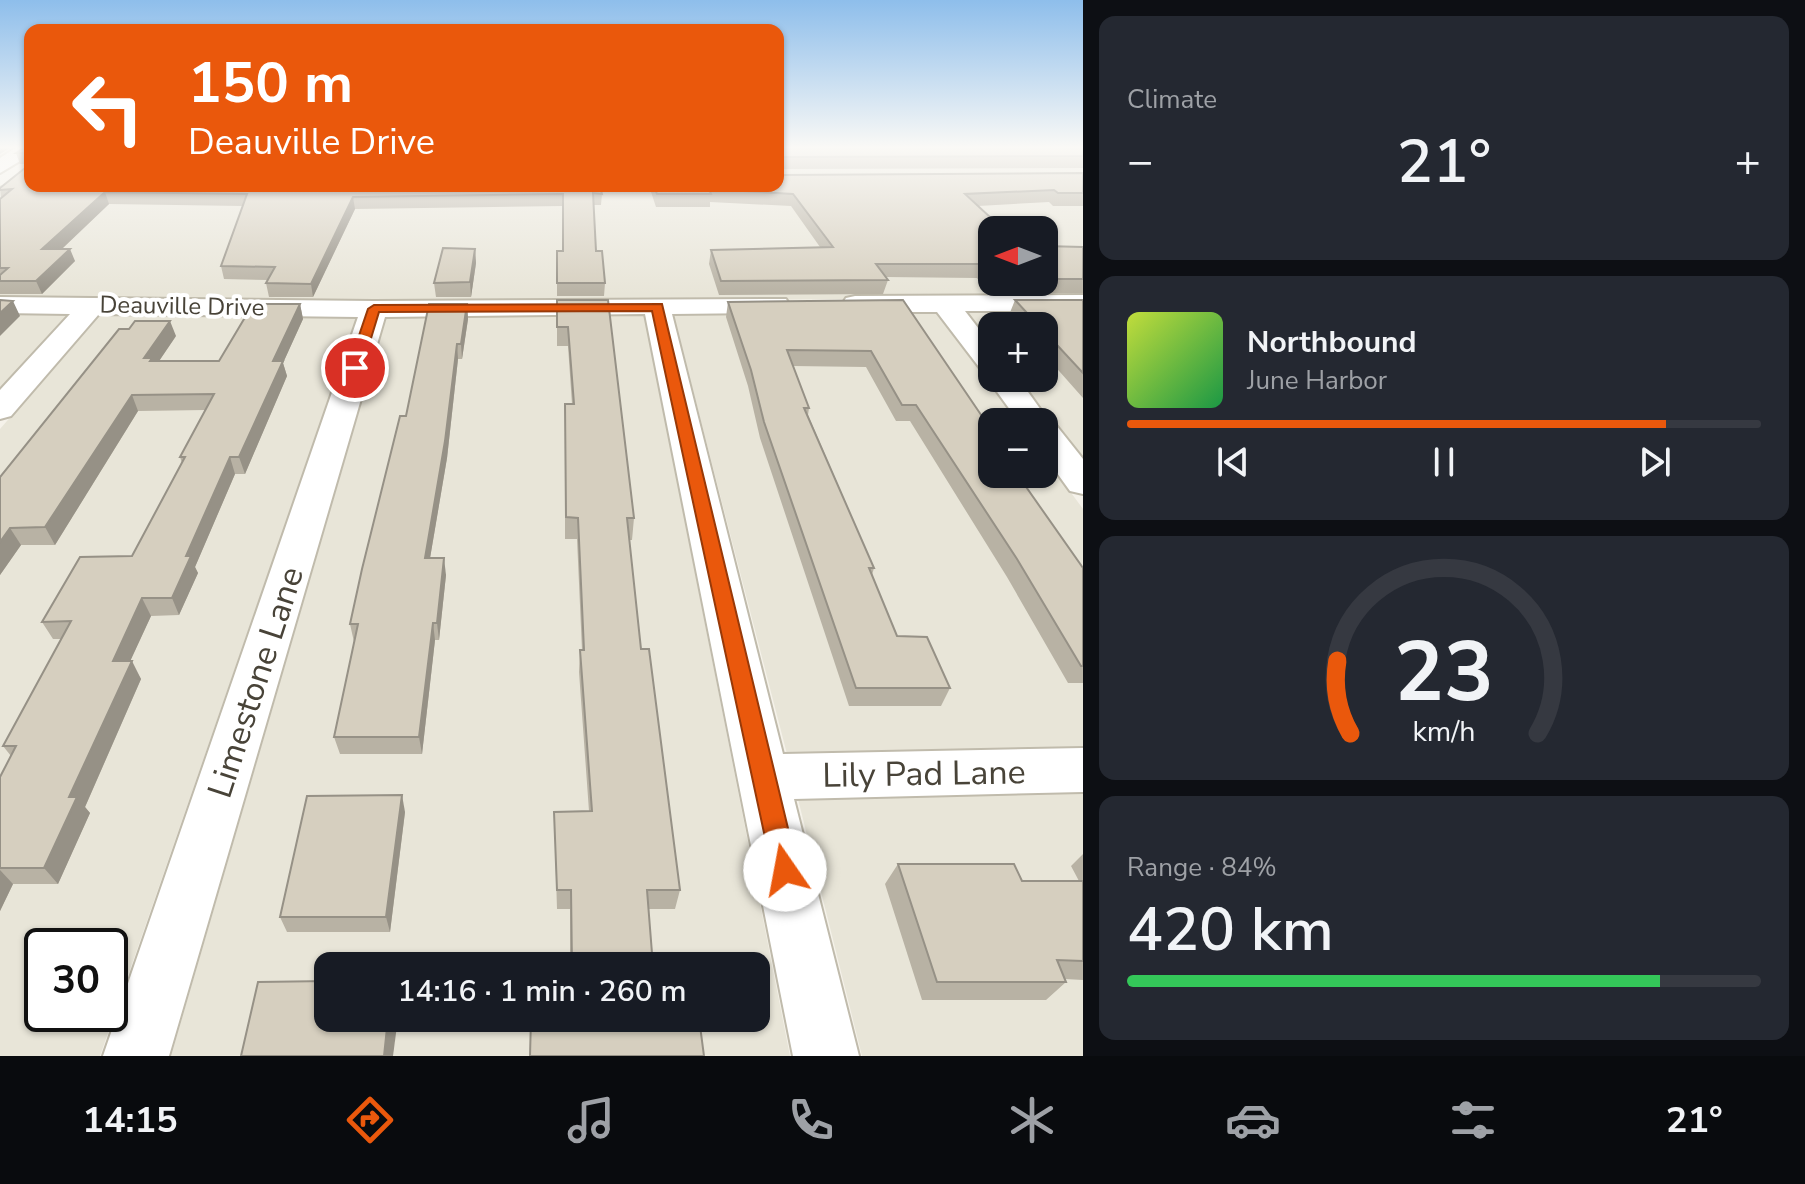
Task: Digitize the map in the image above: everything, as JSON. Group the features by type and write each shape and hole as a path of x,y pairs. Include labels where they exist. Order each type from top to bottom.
{"street":[{"path":"944,303 978,347"},
{"path":"832,305 1083,303"},
{"name":"Deauville Drive","path":"0,305 374,309 801,305"},
{"path":"0,409 93,305"},
{"path":"657,307 826,1056"},
{"name":"Limestone Lane","path":"136,1056 374,309"},
{"path":"1013,392 1025,408"},
{"path":"1058,450 1083,483"},
{"name":"Lily Pad Lane","path":"765,777 1083,770"}],"shaded area":[{"path":"0,196 1083,196 1083,297 376,303 0,299"},
{"path":"934,309 978,368 978,392 996,392 1008,408 978,408 978,488 1058,488 1058,475 1083,509 1083,748 787,754 673,313"},
{"path":"963,309 1083,309 1083,458 1058,427 1058,408 1042,408 1029,392 1058,392 1058,312 978,312 978,328"},
{"path":"0,311 74,311 0,390"},
{"path":"103,311 358,315 128,976 128,928 24,928 24,1032 108,1032 100,1056 0,1056 0,429"},
{"path":"644,313 770,952 314,952 314,1032 770,1032 770,954 790,1056 171,1056 387,315"},
{"path":"1083,792 1083,1056 862,1056 798,799"}],"building":[{"path":"3,196 100,196 42,249 70,249 36,281 0,281 0,275 8,268 0,268 0,199"},
{"path":"246,196 403,196 353,197 311,284 266,283 275,267 221,266"},
{"path":"563,196 593,196 596,251 602,251 605,283 557,283 557,251 563,251"},
{"path":"795,196 967,196 989,216 978,216 978,264 876,264 888,280 721,281 711,250 833,247"},
{"path":"1058,246 1083,247 1083,279 1058,279"},
{"path":"443,248 475,249 470,282 434,283"},
{"path":"0,300 13,301 0,313"},
{"path":"557,300 608,300 634,518 627,518 641,649 649,649 680,890 647,890 652,952 572,952 571,890 557,890 554,812 592,811 580,650 584,650 578,518 566,517 565,404 574,404 568,327 557,327"},
{"path":"903,300 978,410 978,488 1027,488 1083,568 1083,666 916,405 902,405 871,351 787,350 809,408 804,408 874,568 869,568 897,636 927,637 950,688 856,688 764,422 751,370 728,302"},
{"path":"1015,300 1083,300 1083,373 1058,346 1058,312 1026,312"},
{"path":"253,304 300,304 273,361 283,361 239,457 230,457 186,556 191,556 172,598 142,598 113,661 132,661 69,797 77,797 44,868 0,868 0,777 16,746 3,746 71,621 42,622 80,557 132,556 185,457 180,457 214,394 132,395 45,527 10,528 0,542 0,477 119,329 129,329 135,321 170,321 144,358 152,358 150,361 219,361"},
{"path":"429,304 467,304 461,344 457,344 445,441 425,558 444,558 419,737 334,737 358,624 350,624 362,569 400,416 406,416"},
{"path":"402,795 386,917 280,917 307,796"},
{"path":"898,864 1014,864 1022,881 1083,881 1083,961 1057,960 1066,982 937,982"},
{"path":"314,981 314,1032 387,1032 384,1056 241,1056 258,982"},
{"path":"531,1032 701,1032 704,1056 530,1056"}],"route":[{"path":"355,368 374,309 657,307 785,870"}]}
